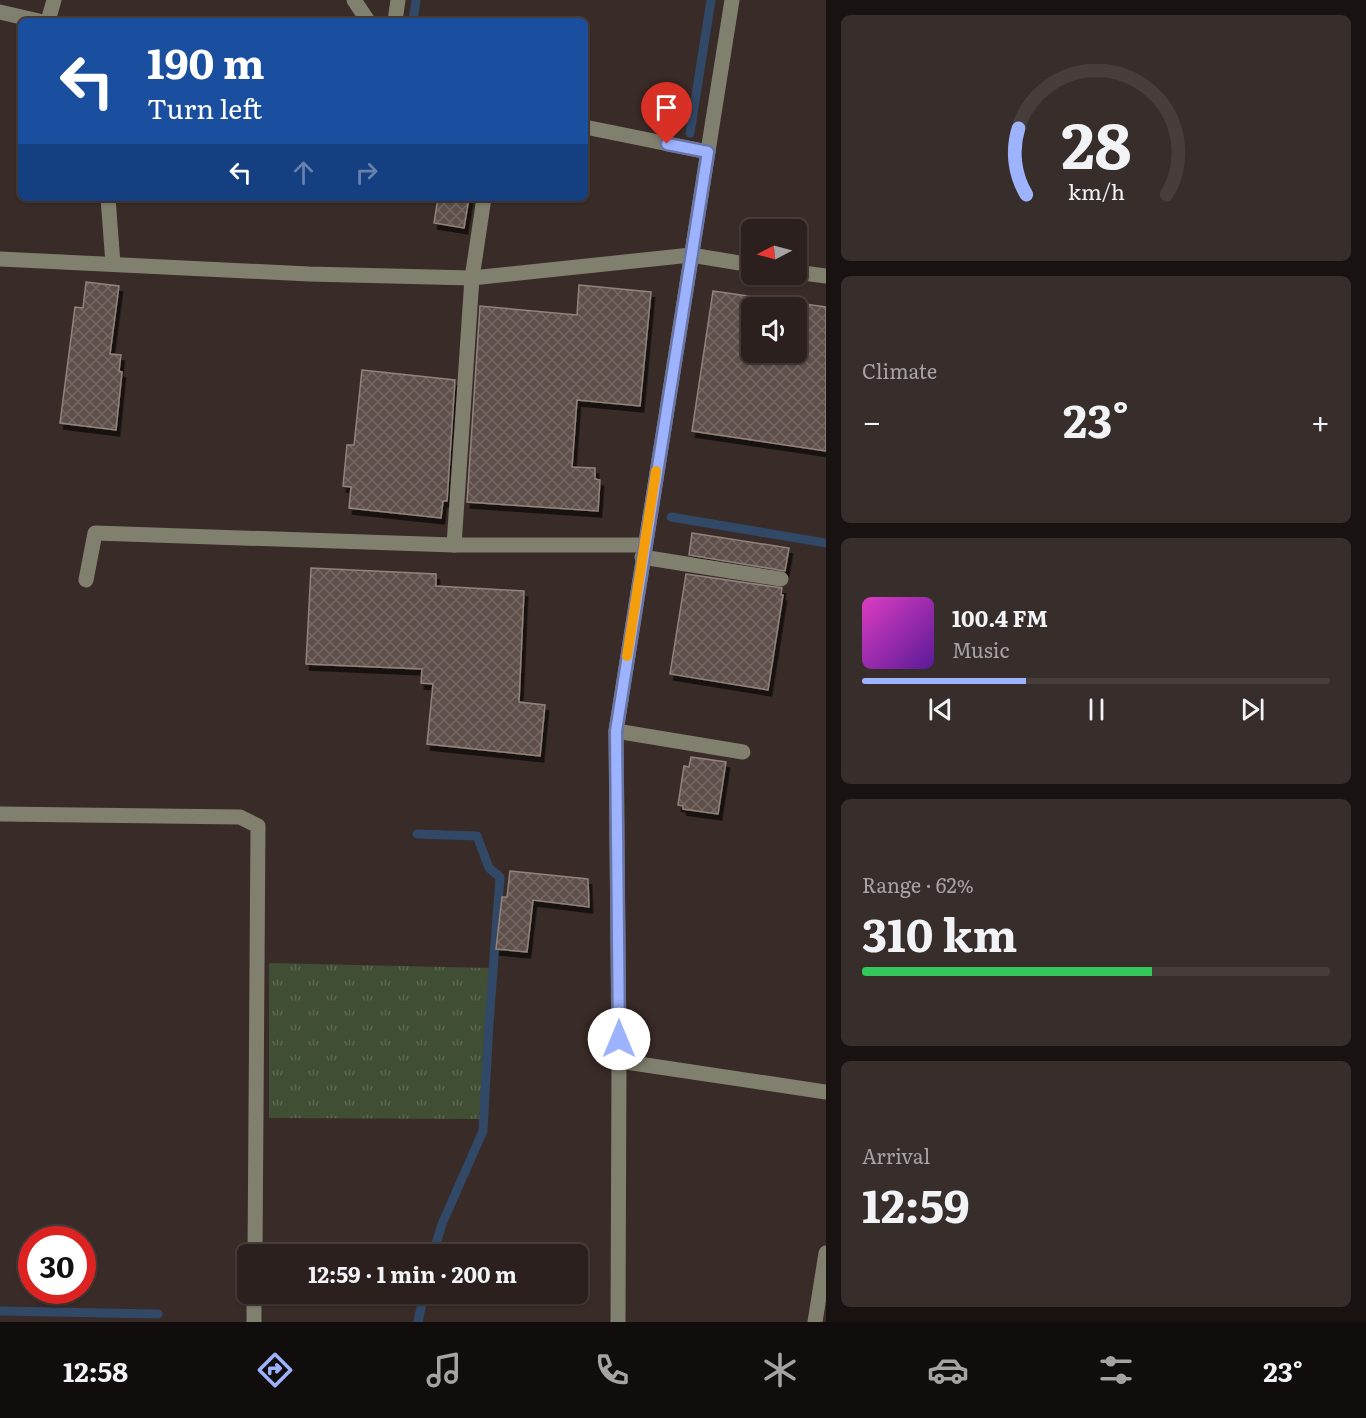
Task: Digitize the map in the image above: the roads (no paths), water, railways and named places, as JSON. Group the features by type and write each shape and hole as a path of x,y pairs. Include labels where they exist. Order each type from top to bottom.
{"street":[{"path":"49,18 54,0"},
{"path":"354,0 366,18"},
{"path":"395,18 398,0"},
{"path":"618,1322 619,1061 616,731 732,0"},
{"path":"0,12 26,18"},
{"path":"588,128 708,152"},
{"path":"108,201 113,264"},
{"path":"454,545 472,278 484,201"},
{"path":"0,259 309,274 472,278 691,255 741,263"},
{"path":"807,273 826,276"},
{"path":"86,580 95,533 643,551 781,579"},
{"path":"616,731 743,752"},
{"path":"0,814 240,817 258,826 255,1244"},
{"path":"619,1061 826,1092"},
{"path":"815,1322 826,1253"},
{"path":"254,1304 254,1322"}],"waterway":[{"path":"413,18 416,0"},
{"path":"690,133 711,0"},
{"path":"671,517 826,543"},
{"path":"417,834 477,836 489,868 500,877 483,1131 442,1224 436,1244"},
{"path":"418,1322 422,1304"},
{"path":"0,1311 158,1314"}]}
